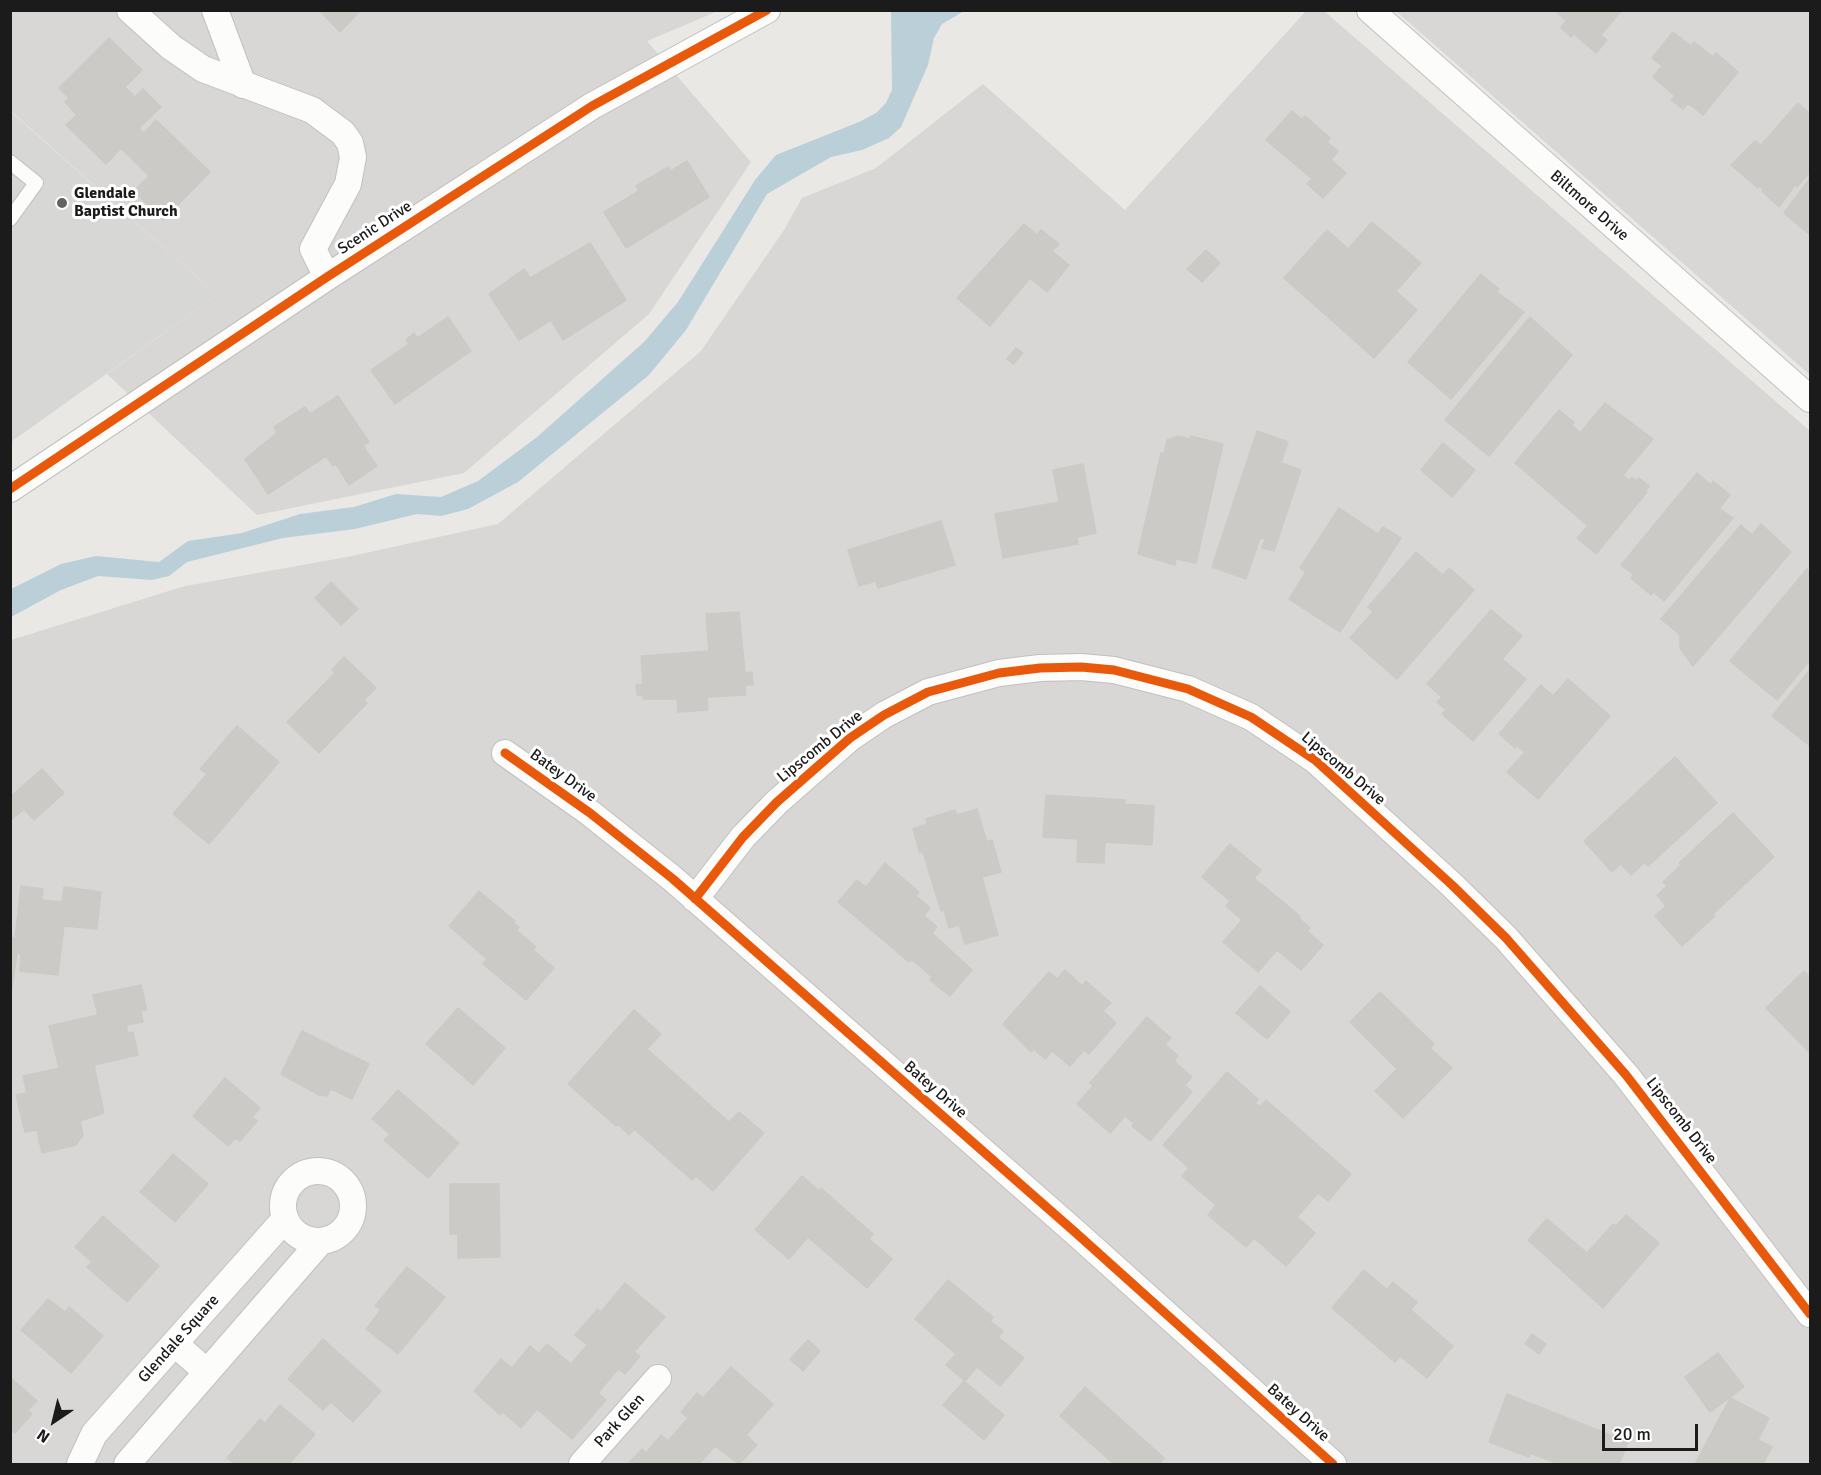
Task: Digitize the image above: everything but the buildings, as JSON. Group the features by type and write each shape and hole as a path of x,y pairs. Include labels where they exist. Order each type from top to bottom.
{"street":[{"path":"130,10 171,47 203,69 312,110 343,133 350,142 353,158 348,184 313,249 327,277"},
{"path":"215,10 243,85"},
{"name":"Scenic Drive","path":"10,489 327,277 592,106 766,10"},
{"name":"Biltmore Drive","path":"1370,10 1810,399"},
{"name":"Lipscomb Drive","path":"695,899 743,837 777,802 850,738 928,692 999,673 1040,668 1081,667 1114,670 1188,689 1251,717 1314,760 1443,877 1506,939 1568,1006 1626,1075 1810,1314"},
{"name":"Batey Drive","path":"505,753 590,813 695,899 1076,1233 1333,1464"},
{"path":"127,1464 321,1241 339,1235 353,1213 351,1194 338,1177 316,1171 299,1176 291,1183 284,1197 285,1219 299,1236 321,1241"},
{"name":"Glendale Square","path":"80,1464 94,1434 285,1219"},
{"path":"175,1344 207,1372"},
{"name":"Park Glen","path":"582,1464 658,1378"}],"lane":[{"path":"10,162 36,183 10,219"}],"shaded area":[{"path":"11,11 718,11 647,41 751,162 649,314 464,473 257,515 107,374 217,295 11,111"},
{"path":"1306,11 1324,11 1810,431 1810,1464 11,1464 11,640 185,586 347,557 498,524 701,351 784,230 802,198 876,168 983,84 1125,210"},
{"path":"1396,11 1810,11 1810,375 1793,360"},
{"name":"Glendale Baptist Church","path":"10,111 217,295 11,442 10,442"}],"water":[{"path":"891,11 964,11 942,24 934,38 928,65 901,127 889,138 862,150 831,157 767,194 686,330 649,375 518,482 468,509 441,516 417,514 355,529 283,538 187,562 169,576 152,580 98,576 61,590 11,617 11,589 61,564 96,556 159,562 188,541 242,533 300,514 354,507 396,494 441,497 478,481 537,437 644,342 678,302 755,180 776,155 859,122 876,113 886,103 892,90"}],"cycle path":[{"path":"10,489 327,277 592,106 767,10"},
{"path":"695,899 743,837 777,802 850,738 884,715 928,692 999,673 1040,668 1081,667 1114,670 1188,689 1251,717 1315,760 1452,885 1506,938 1626,1075 1810,1314"},
{"path":"505,753 590,813 673,879 1076,1233 1333,1464"}],"place":[{"name":"Glendale Baptist Church","path":"62,203"}]}
